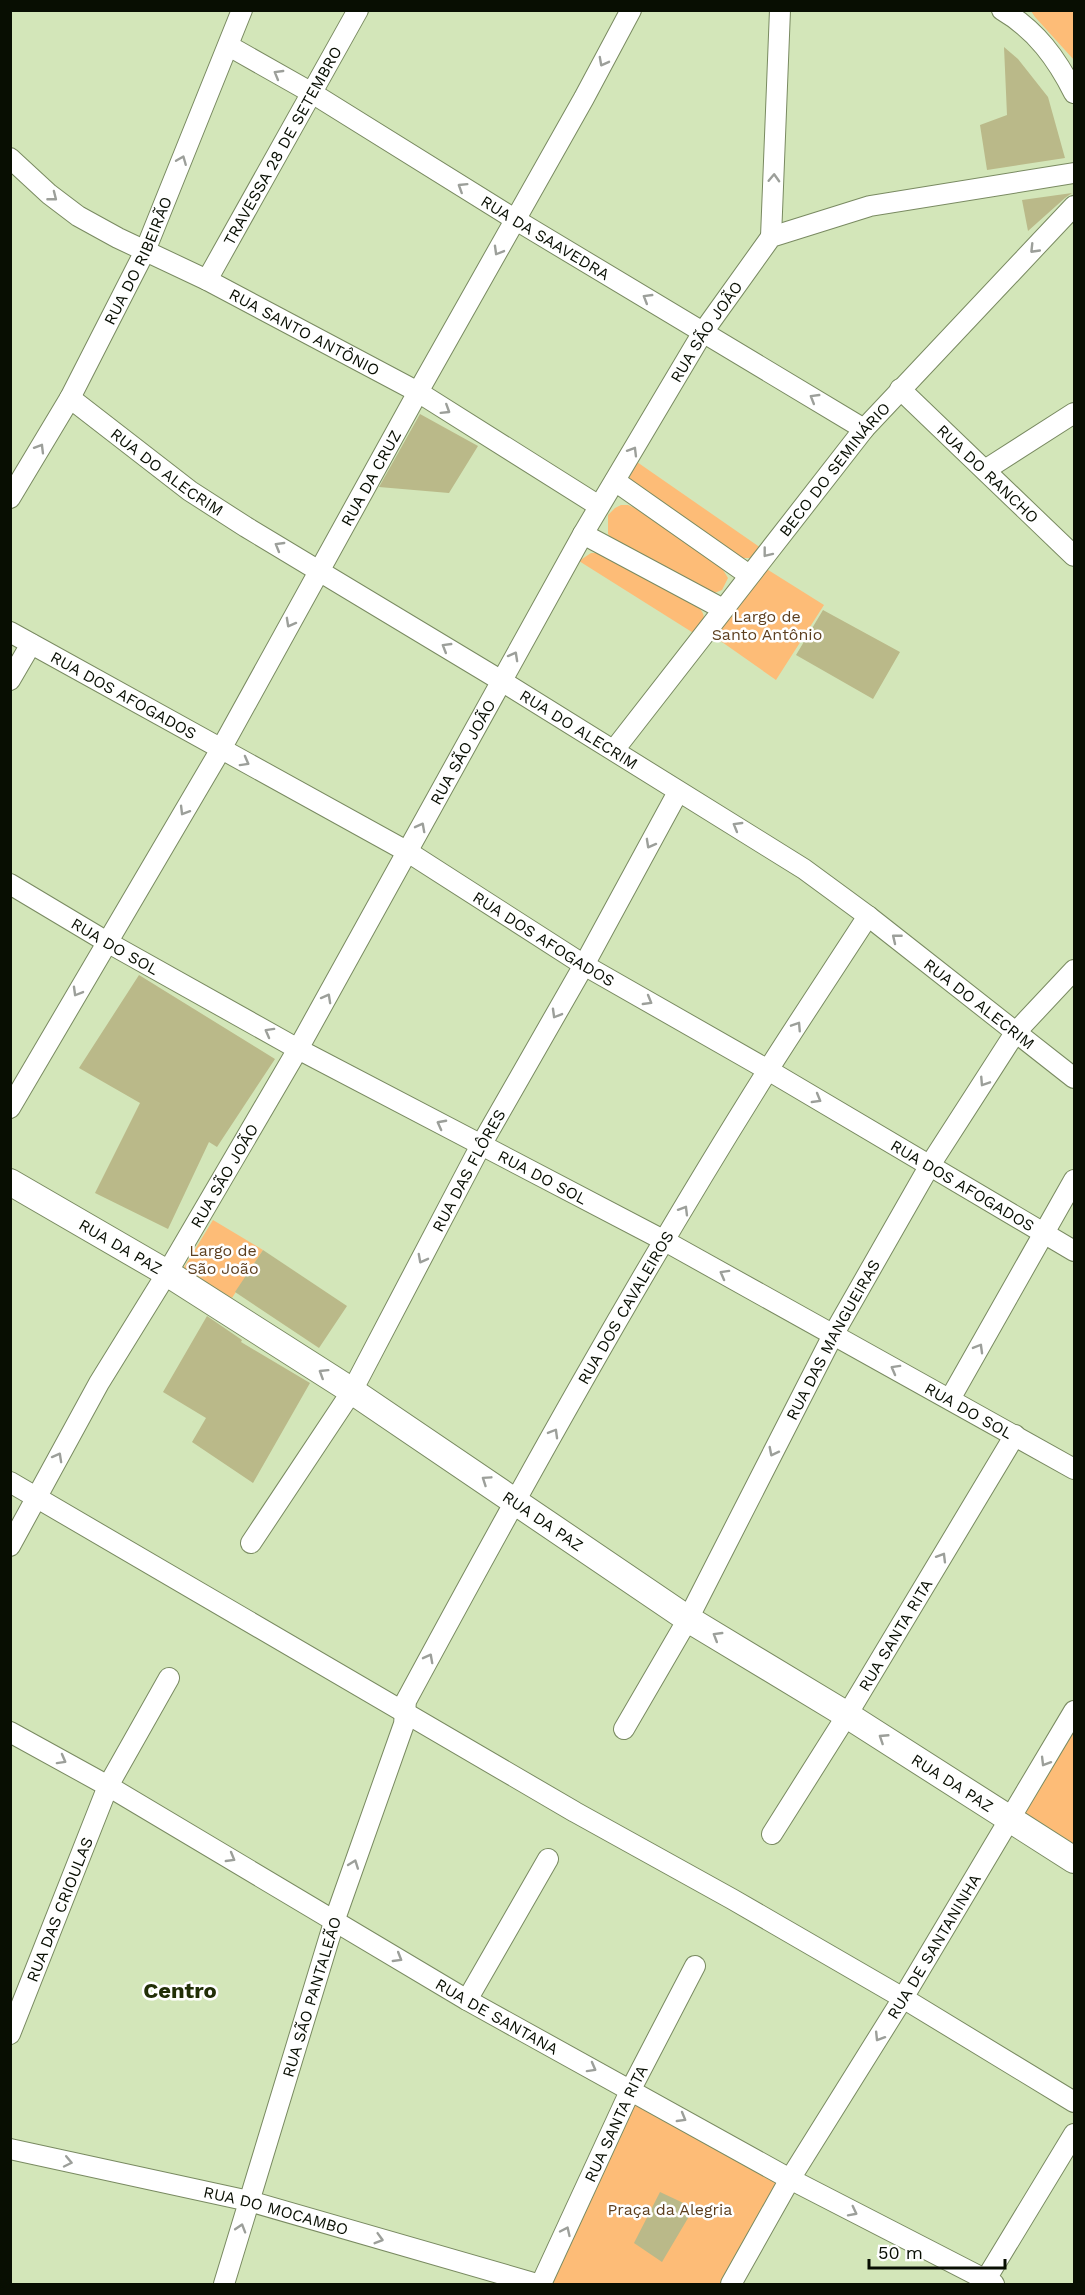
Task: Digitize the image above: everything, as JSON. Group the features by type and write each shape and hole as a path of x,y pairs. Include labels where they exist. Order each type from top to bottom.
{"main road":[{"name":"RUA DA PAZ","path":"10,1182 167,1273 352,1391 688,1619 847,1715 1074,1860"}],"street":[{"name":"RUA DO RIBEIRÃO","path":"10,498 70,398 145,250 242,10"},
{"name":"TRAVESSA 28 DE SETEMBRO","path":"207,280 358,10"},
{"name":"RUA DA CRUZ","path":"10,1108 220,749 631,10"},
{"path":"780,10 771,237 870,206 1074,173"},
{"path":"1002,10 1032,32 1049,50 1064,72 1074,93"},
{"name":"RUA DA SAAVEDRA","path":"229,46 312,93 516,220 864,429"},
{"name":"RUA SANTO ANTÔNIO","path":"10,158 49,194 78,216 118,238 207,280 418,392 599,506"},
{"name":"BECO DO SEMINÁRIO","path":"614,750 864,429 1074,206"},
{"name":"RUA SÃO JOÃO","path":"10,1546 99,1383 167,1273 298,1049 408,852 500,680 599,506 703,332 771,237"},
{"name":"RUA DO RANCHO","path":"900,389 1074,556"},
{"name":"RUA DO ALECRIM","path":"70,398 190,491 246,527 500,680 804,869 868,916 1074,1078"},
{"path":"985,470 1074,413"},
{"path":"615,481 749,575"},
{"path":"583,534 723,609"},
{"name":"RUA DOS AFOGADOS","path":"10,633 408,852 584,965 768,1070 1074,1251"},
{"path":"10,680 31,644"},
{"name":"RUA DAS FLÔRES","path":"251,1543 352,1391 481,1146 584,965 678,792"},
{"name":"RUA DO SOL","path":"10,884 107,942 298,1049 665,1241 1074,1469"},
{"name":"RUA DOS CAVALEIROS","path":"405,1711 406,1701 515,1500 665,1241 768,1070 868,916"},
{"name":"RUA DAS MANGUEIRAS","path":"624,1729 688,1619 833,1335 930,1165 1016,1033 1074,970"},
{"path":"950,1399 1074,1180"},
{"name":"RUA SANTA RITA","path":"772,1834 847,1715 1015,1435"},
{"path":"10,1482 575,1812 903,1998 1074,2102"},
{"path":"108,1786 169,1678"},
{"name":"RUA SÃO PANTALEÃO","path":"224,2284 335,1919 404,1724 405,1711"},
{"name":"RUA DE SANTANINHA","path":"731,2284 790,2179 903,1998 1074,1711"},
{"name":"RUA DE SANTANA","path":"10,1732 108,1786 335,1919 467,2000 790,2179 988,2283"},
{"name":"RUA DAS CRIOULAS","path":"10,2034 108,1786"},
{"path":"467,2000 548,1859"},
{"name":"RUA SANTA RITA","path":"539,2284 631,2089 694,1966"},
{"path":"988,2283 1074,2134"},
{"name":"RUA DO MOCAMBO","path":"10,2149 249,2201 539,2284"}],"green space":[{"path":"1031,11 1074,11 1074,60 1035,17"},
{"path":"637,462 761,548 751,558 739,558 634,486 629,478"},
{"path":"621,505 635,508 720,565 728,578 722,590 712,594 614,541 608,534 608,515"},
{"path":"591,553 600,553 697,606 703,613 704,620 695,634 579,561"},
{"name":"Largo de Santo Antônio","path":"765,568 824,605 776,680 712,635"},
{"name":"Largo de São João","path":"213,1220 263,1250 232,1298 183,1269"},
{"path":"1074,1724 1074,1849 1020,1815"},
{"name":"Praça da Alegria","path":"635,2102 780,2183 722,2284 558,2284 552,2282"}],"building":[{"path":"1004,47 1018,59 1048,97 1065,158 987,170 980,125 1007,115"},
{"path":"1072,193 1065,198 1028,231 1022,200"},
{"path":"420,414 478,446 449,493 379,487"},
{"path":"823,610 900,652 873,699 796,655"},
{"path":"139,975 275,1059 217,1147 209,1142 168,1229 95,1193 140,1103 79,1068"},
{"path":"263,1250 347,1306 319,1348 235,1292"},
{"path":"207,1316 242,1340 241,1342 310,1383 253,1483 192,1442 206,1418 163,1392"},
{"path":"660,2192 694,2208 662,2262 634,2243"}],"district":[{"name":"Centro","path":"180,1990"}]}
